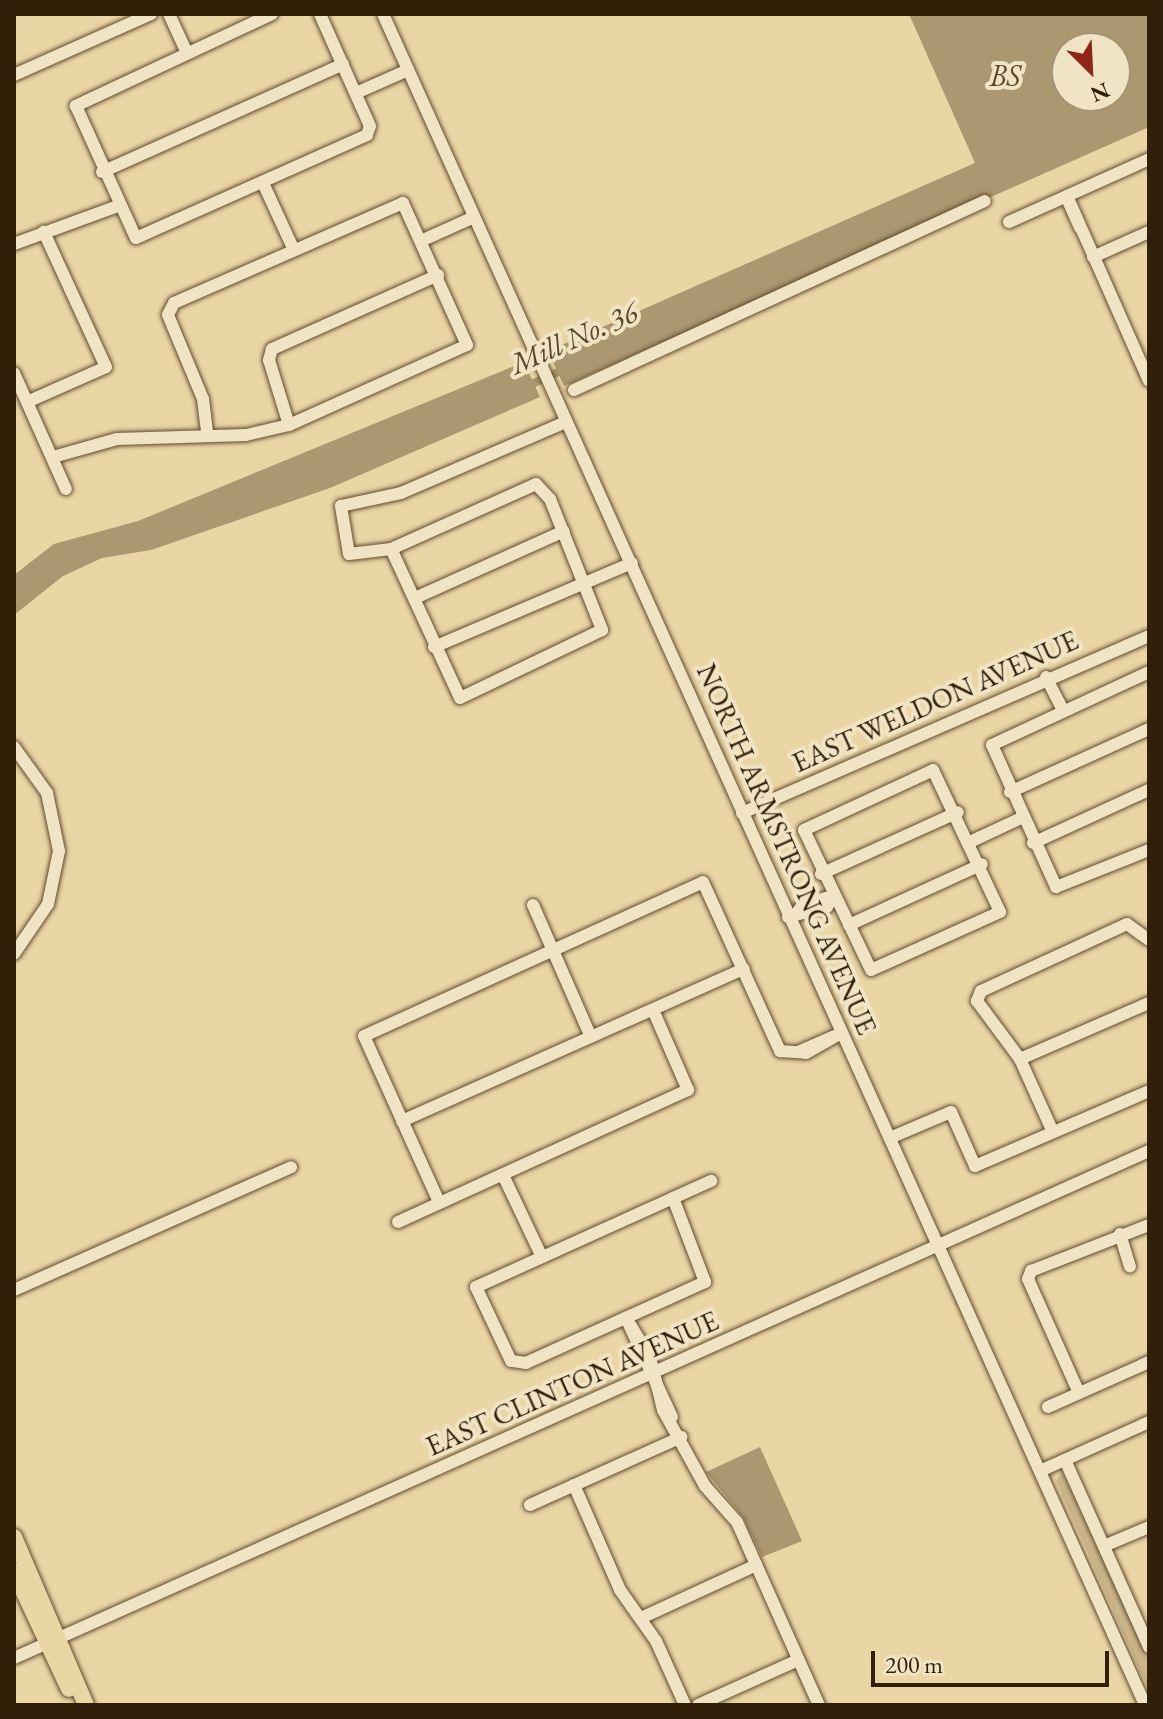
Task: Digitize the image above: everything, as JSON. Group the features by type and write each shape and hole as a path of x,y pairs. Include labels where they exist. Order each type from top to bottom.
{"main road":[{"path":"14,1537 52,1641 80,1705"},
{"path":"14,1571 86,1705"}],"street":[{"path":"14,75 151,14"},
{"path":"169,14 187,53"},
{"path":"272,14 76,106 102,172 132,235 141,237 367,135 356,93 320,14"},
{"name":"NORTH ARMSTRONG AVENUE","path":"383,14 742,813 793,915 838,1034 892,1137 1145,1705"},
{"path":"102,172 343,64"},
{"path":"356,93 408,70"},
{"path":"1009,222 1068,199 1149,159"},
{"path":"263,183 294,250"},
{"path":"1068,199 1083,220 1080,228 1149,381"},
{"path":"574,390 985,201"},
{"path":"53,457 117,439 207,434 289,425 467,345 423,240 403,203 174,303 168,315 203,399 207,434"},
{"path":"14,244 118,206"},
{"path":"423,240 474,217"},
{"path":"27,402 106,367 44,232"},
{"path":"1093,257 1149,232"},
{"path":"289,425 272,349 438,275"},
{"path":"14,373 66,489"},
{"path":"391,549 455,695 466,698 598,636 564,531 536,484 391,549 349,554 341,506 401,493 566,422"},
{"path":"415,598 564,531"},
{"path":"434,647 632,563"},
{"name":"EAST WELDON AVENUE","path":"742,813 1046,677 1149,636"},
{"path":"1149,672 1062,709 992,745 1021,818 1056,887 1149,850"},
{"path":"1046,677 1062,709"},
{"path":"1010,792 1149,729"},
{"path":"14,747 47,793 59,851 48,904 14,954"},
{"path":"933,770 958,812 998,899 992,920 881,970 864,962 836,895 821,874 804,830 822,816 933,770"},
{"path":"1033,843 1149,790"},
{"path":"821,874 958,812"},
{"path":"972,841 1021,818"},
{"path":"849,925 982,864"},
{"path":"439,1202 364,1036 703,882 780,1051 798,1052 838,1034"},
{"path":"793,915 836,895"},
{"path":"533,905 591,1037"},
{"path":"1053,1132 1020,1059 978,1008 981,991 1127,924 1149,940"},
{"path":"402,1121 744,969"},
{"path":"1020,1059 1149,1003"},
{"path":"398,1222 688,1090 653,1010"},
{"path":"892,1137 951,1112 975,1166 1149,1091"},
{"name":"EAST CLINTON AVENUE","path":"14,1658 1148,1152"},
{"path":"14,1290 291,1167"},
{"path":"503,1175 542,1257"},
{"path":"673,1198 707,1279 626,1318 514,1365 476,1287 542,1257 673,1198 711,1181"},
{"path":"1079,1393 1028,1279 1031,1271 1149,1225"},
{"path":"1120,1234 1130,1266"},
{"path":"626,1318 636,1325 652,1375 681,1437 756,1565 819,1705"},
{"path":"1048,1407 1149,1362"},
{"path":"1040,1471 1149,1422"},
{"path":"530,1505 681,1437"},
{"path":"1065,1460 1149,1647"},
{"path":"574,1485 620,1590 641,1618 685,1705"},
{"path":"1104,1546 1149,1527"},
{"path":"641,1618 756,1565"},
{"path":"698,1705 798,1660"}],"shaded area":[{"path":"1062,1472 1149,1659 1149,1691 1056,1481"}],"water":[{"name":"BS","path":"909,14 1149,14 1149,127 564,386 548,351 975,163"},
{"path":"524,362 540,397 330,488 151,550 102,558 63,576 14,615 14,575 54,544 138,521"},
{"path":"760,1447 802,1541 762,1557 743,1517 706,1472"}],"waterway":[{"name":"Mill No. 36","path":"525,387 567,368"}]}
